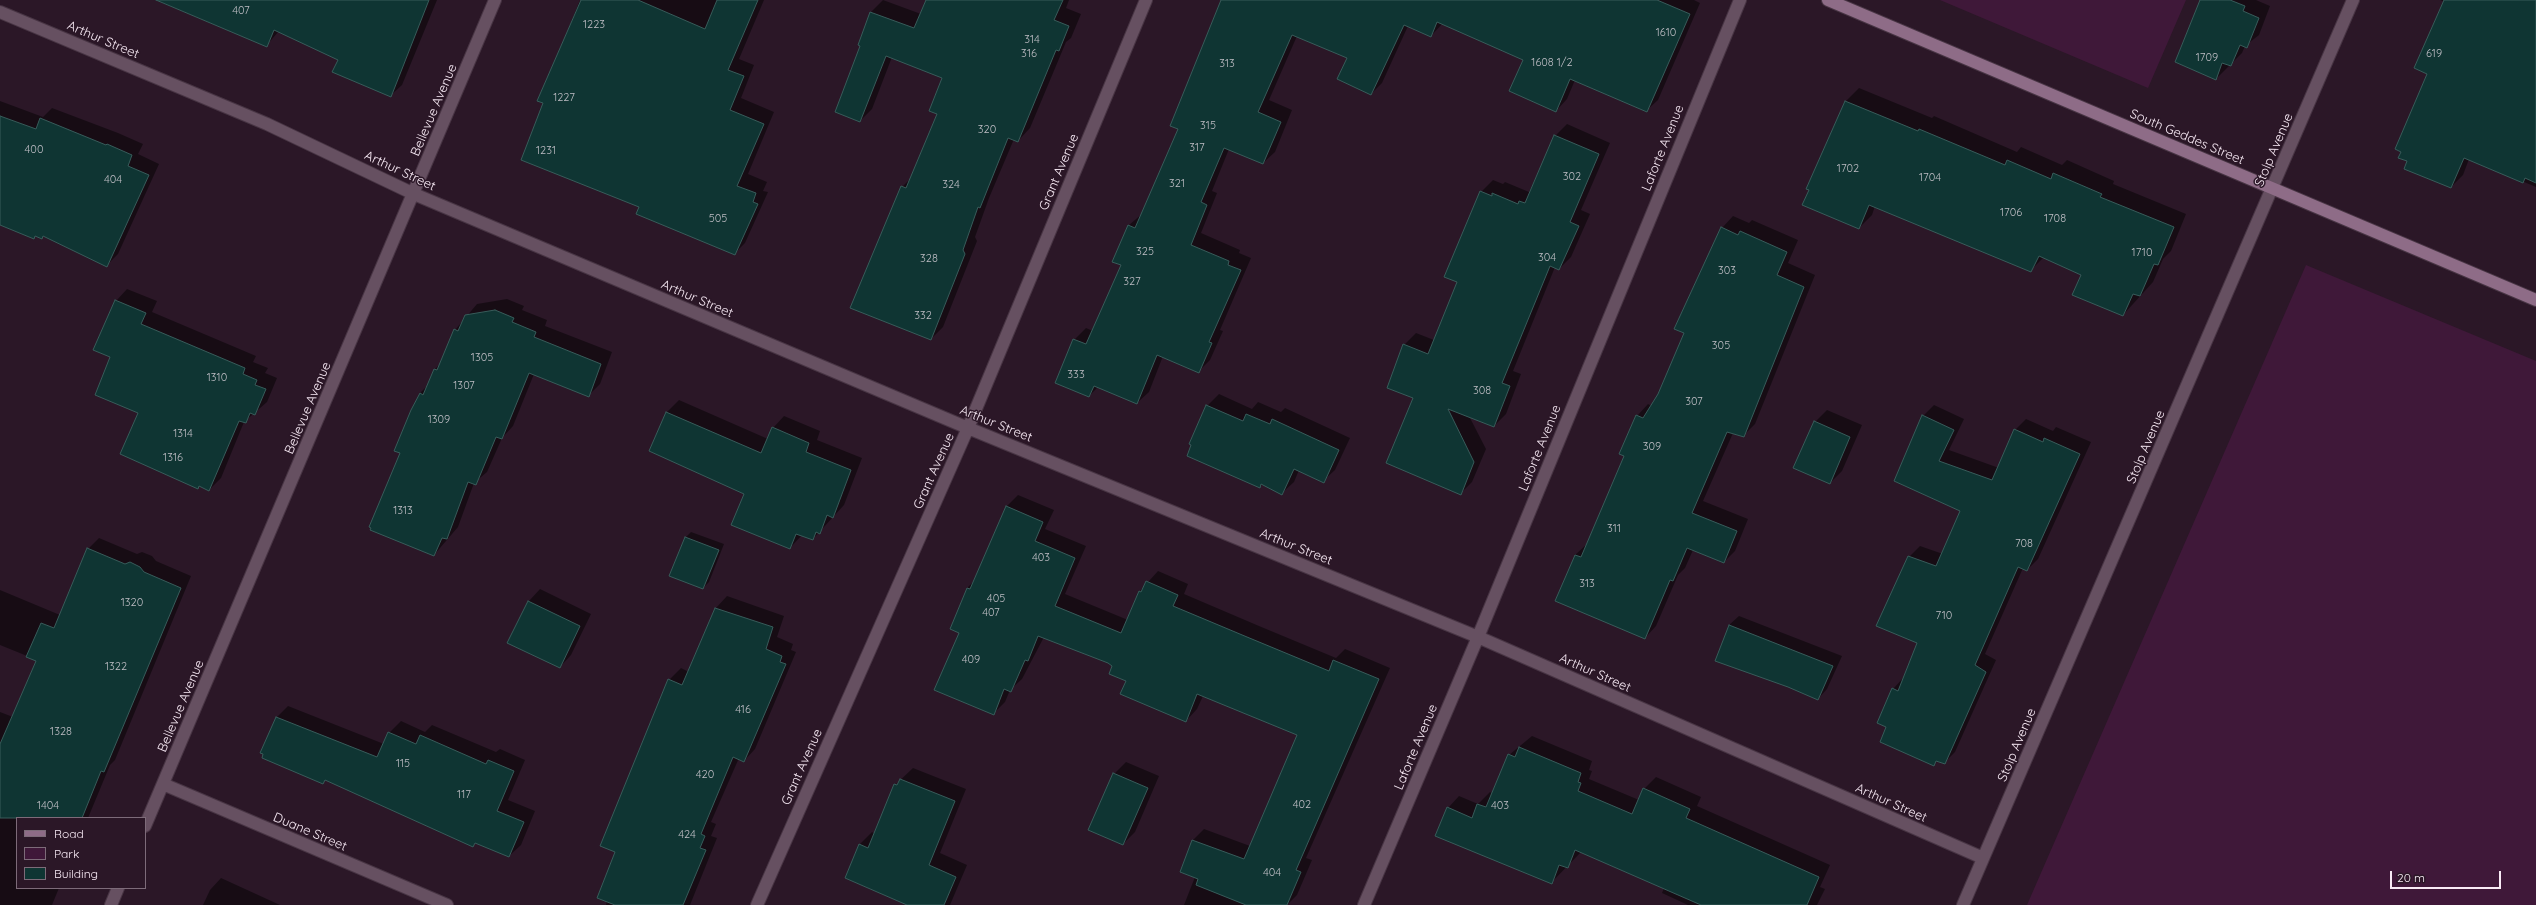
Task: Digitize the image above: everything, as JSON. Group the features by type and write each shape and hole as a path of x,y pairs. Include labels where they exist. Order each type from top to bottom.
{"main road":[{"name":"South Geddes Street","path":"1828,0 2536,300"}],"street":[{"name":"Bellevue Avenue","path":"146,824 495,0"},
{"name":"Grant Avenue","path":"757,905 968,428 1146,0"},
{"name":"Laforte Avenue","path":"1364,905 1478,637 1740,0"},
{"name":"Stolp Avenue","path":"1963,905 2273,189 2353,0"},
{"name":"Arthur Street","path":"0,12 268,124 414,194 968,428 1478,637 1983,858"},
{"name":"Duane Street","path":"163,784 446,905"},
{"path":"111,905 118,889"}],"green space":[{"path":"1940,0 2186,0 2148,88"},
{"path":"2306,265 2536,361 2536,905 2027,905"}],"building":[{"path":"156,0 429,0 391,97 332,72 338,60 274,30 267,47"},
{"path":"581,0 638,0 705,29 717,0 758,0 728,70 744,76 730,110 764,124 737,186 756,193 753,202 758,204 735,255 636,214 639,207 521,160 543,103 537,101"},
{"path":"926,0 1063,0 1054,20 1069,26 1059,51 1056,50 1018,142 1008,138 980,208 978,207 963,250 965,254 931,340 850,308 901,186 906,188 937,114 929,111 942,78 886,56 860,122 835,112 860,46 858,45 870,12 914,28"},
{"path":"1221,0 1657,0 1690,14 1647,112 1570,79 1556,112 1509,91 1523,60 1437,22 1431,37 1404,25 1371,95 1337,79 1347,58 1292,35 1258,112 1281,122 1263,164 1224,148 1201,202 1207,205 1191,245 1229,261 1228,265 1241,270 1209,342 1212,343 1199,373 1157,355 1137,404 1094,386 1089,397 1055,383 1073,339 1086,344 1121,265 1112,262 1128,225 1135,228 1178,129 1170,126"},
{"path":"2200,0 2230,0 2245,6 2243,11 2259,18 2247,48 2240,45 2231,66 2222,63 2216,80 2175,62"},
{"path":"2444,0 2536,0 2536,183 2525,178 2523,183 2464,158 2451,188 2404,169 2407,161 2398,158 2401,152 2395,149 2427,74 2414,68"},
{"path":"1845,101 1918,131 1919,129 2005,165 2007,160 2051,179 2053,173 2102,194 2100,197 2174,227 2158,265 2154,264 2140,296 2133,294 2123,316 2072,295 2081,275 2039,256 2031,272 1869,205 1859,229 1802,205 1809,190 1806,189"},
{"path":"0,116 36,129 40,118 106,145 107,144 132,155 128,166 149,175 107,267 43,236 42,239 35,236 34,239 0,225"},
{"path":"1554,135 1599,154 1570,222 1579,226 1559,270 1550,266 1502,383 1510,386 1494,427 1448,409 1474,462 1461,495 1386,463 1413,398 1387,388 1403,344 1428,354 1457,282 1444,277 1480,191 1492,196 1492,193 1518,204 1519,201 1525,203"},
{"path":"1721,227 1738,235 1740,231 1787,252 1777,275 1804,287 1744,437 1727,432 1692,513 1737,531 1724,563 1687,548 1673,581 1670,580 1645,639 1555,601 1575,555 1581,557 1624,456 1619,454 1636,415 1643,418 1658,394 1684,333 1674,329"},
{"path":"115,300 146,313 141,324 245,368 243,374 257,380 255,385 266,389 255,415 250,413 246,423 239,421 209,491 199,486 198,489 120,454 138,413 95,395 110,357 93,350"},
{"path":"495,310 514,318 512,322 536,332 534,337 601,364 589,397 529,373 502,439 496,437 476,485 468,482 447,539 442,538 434,556 370,530 371,528 369,527 400,453 394,451 411,410 420,393 423,395 434,369 437,370 454,329 458,331 465,315"},
{"path":"1206,405 1243,421 1246,414 1270,424 1272,419 1339,450 1324,483 1294,469 1282,495 1261,484 1260,488 1187,456 1191,445 1189,444"},
{"path":"666,412 761,453 772,427 809,443 806,452 851,470 833,518 827,515 820,534 816,532 813,540 796,534 790,549 731,525 744,494 649,451"},
{"path":"1922,415 1954,430 1939,461 1992,480 2014,429 2043,442 2044,438 2080,454 2027,571 2018,567 1975,665 1986,672 1945,764 1936,761 1934,766 1880,742 1886,727 1877,723 1892,688 1898,691 1917,643 1876,626 1908,556 1936,566 1960,511 1894,481"},
{"path":"1814,421 1850,437 1830,484 1793,468"},
{"path":"1006,506 1043,522 1035,541 1075,558 1055,606 1121,633 1139,591 1141,592 1146,581 1178,595 1173,606 1329,671 1333,660 1379,679 1296,870 1301,872 1287,905 1246,905 1196,885 1198,879 1180,872 1192,840 1244,859 1297,735 1197,694 1186,722 1120,694 1126,681 1109,674 1112,666 1108,663 1038,636 1028,661 1025,660 1011,692 1004,689 994,715 934,690 959,633 950,629 967,588 970,589"},
{"path":"685,537 719,550 703,589 669,576"},
{"path":"87,548 125,564 130,562 140,567 144,572 181,588 104,772 101,771 82,817 0,818 0,744 36,661 26,657 41,623 54,628"},
{"path":"528,601 580,626 560,668 507,643"},
{"path":"715,608 773,627 766,649 782,656 780,662 786,664 744,762 733,757 701,834 705,836 700,848 706,850 683,905 615,905 597,898 615,852 600,846 668,679 682,685"},
{"path":"1729,625 1833,666 1818,700 1788,687 1715,661"},
{"path":"276,717 377,757 388,732 416,744 420,735 486,764 488,760 514,771 497,811 524,822 509,857 475,843 473,847 325,780 323,784 262,758 263,754 260,753"},
{"path":"1519,747 1581,773 1578,782 1581,783 1578,791 1632,814 1643,788 1690,809 1686,818 1819,877 1807,905 1701,905 1575,850 1568,868 1559,865 1552,884 1435,836 1447,807 1472,818 1477,804 1486,807 1508,754 1515,757"},
{"path":"1113,773 1148,788 1123,845 1088,830"},
{"path":"900,779 955,801 929,865 956,877 944,905 907,905 845,878 859,844 868,848 894,784 897,785"}]}
